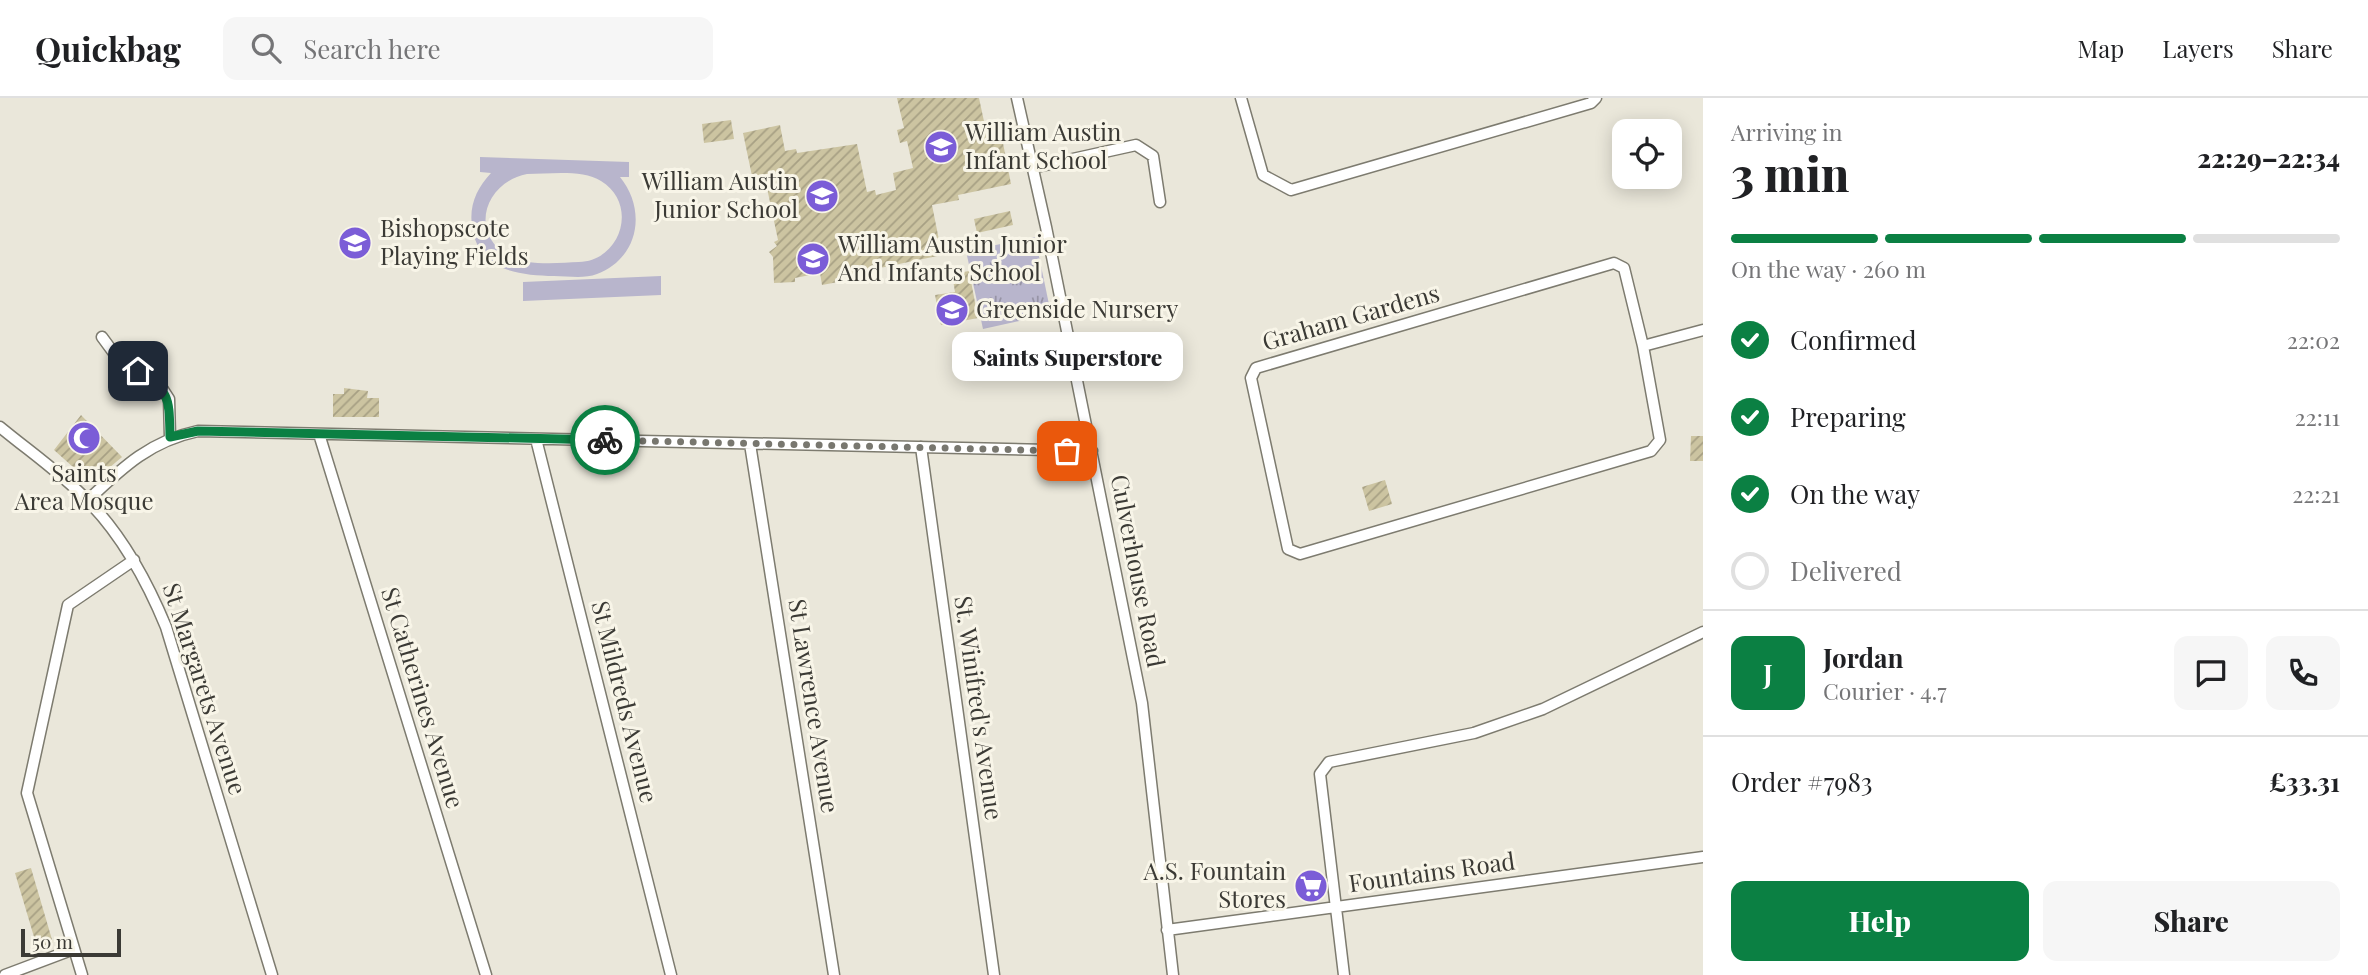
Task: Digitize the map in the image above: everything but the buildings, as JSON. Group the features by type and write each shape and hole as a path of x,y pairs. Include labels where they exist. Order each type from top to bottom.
{"street":[{"name":"Culverhouse Road","path":"1017,98 1142,703 1173,975"},
{"path":"1241,98 1263,175 1291,190 1591,103 1596,98"},
{"path":"1032,168 1136,145 1153,156 1160,202"},
{"name":"Graham Gardens","path":"1614,263 1624,268 1643,346 1660,440 1651,452 1300,554 1288,549 1251,378 1256,368 1614,263"},
{"path":"1643,346 1703,330"},
{"path":"102,337 116,356 160,385 169,399 170,437"},
{"name":"St Margarets Avenue","path":"0,427 88,500 134,560 149,586 166,627 272,975"},
{"path":"88,500 130,461 170,437 198,431 1092,452"},
{"name":"St Catherines Avenue","path":"318,434 486,975"},
{"name":"St Mildreds Avenue","path":"536,439 671,975"},
{"name":"St Lawrence Avenue","path":"750,444 834,975"},
{"name":"St. Winifred's Avenue","path":"921,447 994,975"},
{"path":"82,975 27,793 68,605 134,560"},
{"path":"1344,975 1320,774 1329,762 1474,733 1543,709 1703,632"},
{"name":"Fountains Road","path":"1167,930 1703,857"},
{"path":"5,975 74,948"}],"green space":[{"path":"480,157 629,162 629,177 620,177 634,204 636,218 630,245 611,267 592,276 527,274 502,268 482,253 472,226 475,197 491,173 480,172","holes":["527,174 585,175 601,181 613,191 620,203 622,216 620,230 606,252 594,259 579,262 543,263 516,259 496,246 489,235 486,222 492,197 512,179"]},
{"path":"1035,237 1051,314 983,329 966,251"},
{"path":"661,276 661,295 523,301 523,282"}],"way so far":[{"path":"605,440 1067,451"}],"place":[{"name":"William Austin Infant School","path":"941,147"},
{"name":"William Austin Junior School","path":"822,196"},
{"name":"Bishopscote Playing Fields","path":"355,243"},
{"name":"William Austin Junior And Infants School","path":"813,259"},
{"name":"Greenside Nursery","path":"952,310"},
{"name":"Saints Area Mosque","path":"84,438"},
{"name":"Saints Superstore","path":"1067,451"},
{"name":"A.S. Fountain Stores","path":"1311,886"}],"route":[{"path":"138,371 160,385 169,399 170,437 198,431 605,440"}]}
